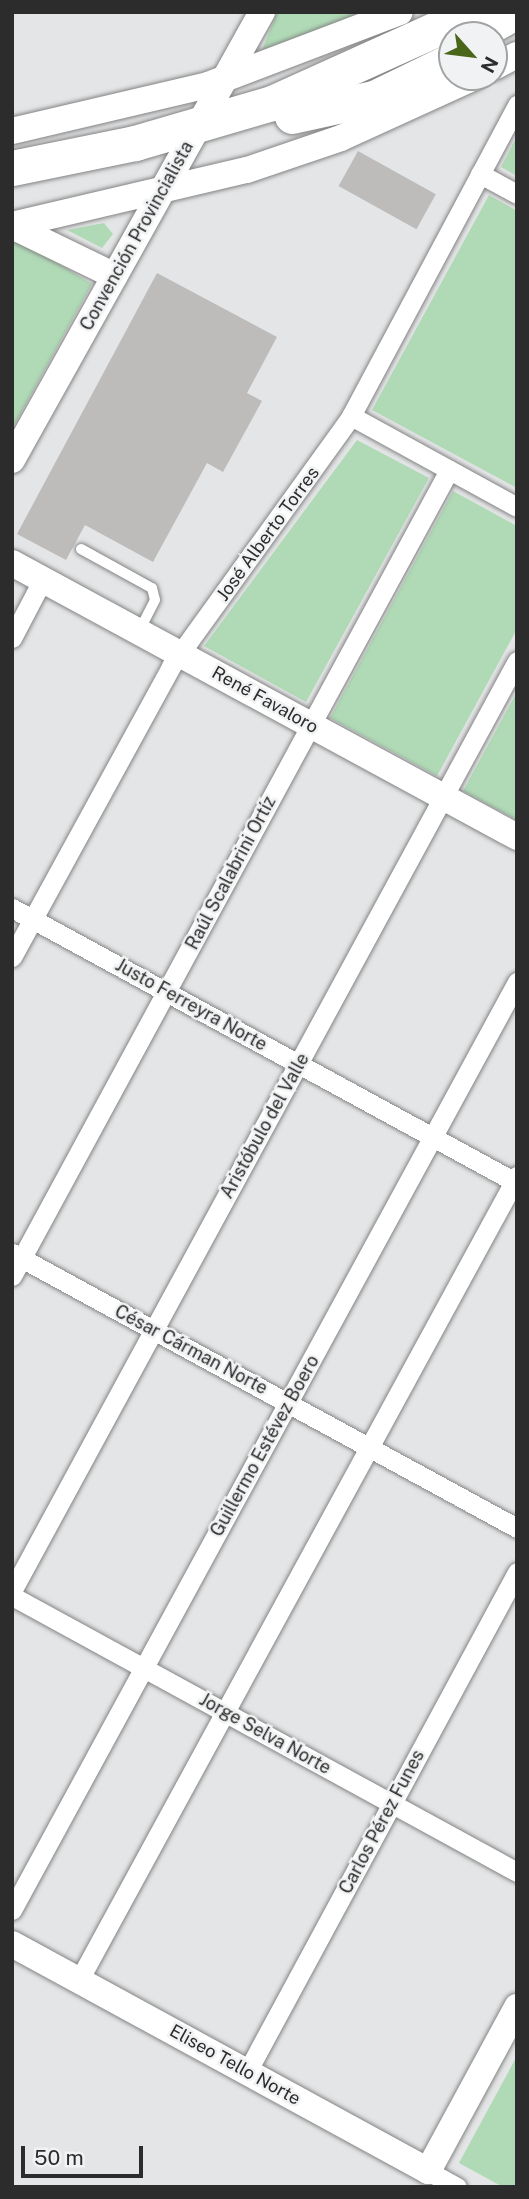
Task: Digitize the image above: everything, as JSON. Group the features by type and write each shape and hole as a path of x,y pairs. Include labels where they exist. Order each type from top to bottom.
{"highway":[{"path":"366,65 444,12"},
{"path":"12,153 112,148 193,138 366,65 474,12"},
{"path":"499,21 515,12"},
{"path":"292,116 438,53"},
{"path":"12,186 193,138 374,98 438,67"},
{"path":"12,168 112,148"}],"street":[{"name":"Convención Provincialista","path":"12,460 262,12"},
{"path":"12,131 225,80 400,12"},
{"path":"12,226 161,193 317,147 443,91"},
{"name":"José Alberto Torres","path":"12,957 180,653 351,416 517,105"},
{"path":"480,174 517,194"},
{"path":"12,226 115,276"},
{"path":"351,416 517,507"},
{"name":"Raúl Scalabrini Ortíz","path":"15,1262 167,991 449,470"},
{"name":"René Favaloro","path":"12,563 517,837"},
{"path":"12,638 43,579"},
{"name":"Aristóbulo del Valle","path":"12,1593 517,662"},
{"name":"Justo Ferreyra Norte","path":"12,908 516,1180"},
{"name":"Guillermo Estévez Boero","path":"12,1910 517,982"},
{"path":"79,1980 516,1180"},
{"name":"César Cárman Norte","path":"15,1262 154,1330 517,1528"},
{"name":"Carlos Pérez Funes","path":"247,2072 517,1572"},
{"name":"Jorge Selva Norte","path":"12,1593 517,1872"},
{"name":"Eliseo Tello Norte","path":"12,1944 457,2187"},
{"path":"428,2171 517,2007"}],"lane":[{"path":"81,549 154,591 139,632"}],"green space":[{"path":"277,12 375,12 261,53"},
{"path":"517,136 517,176 501,167"},
{"path":"489,195 517,211 517,488 372,410"},
{"path":"104,223 113,234 102,248 67,230"},
{"path":"12,235 92,284 12,429"},
{"path":"357,440 429,478 306,702 204,646"},
{"path":"453,491 517,526 517,629 437,776 330,718"},
{"path":"517,692 517,820 463,791"},
{"path":"517,2056 517,2187 503,2187 459,2163"}],"building":[{"path":"358,151 436,194 416,229 339,186"},
{"path":"157,273 277,337 247,393 262,401 223,472 207,463 153,562 85,525 66,560 17,534"}]}
